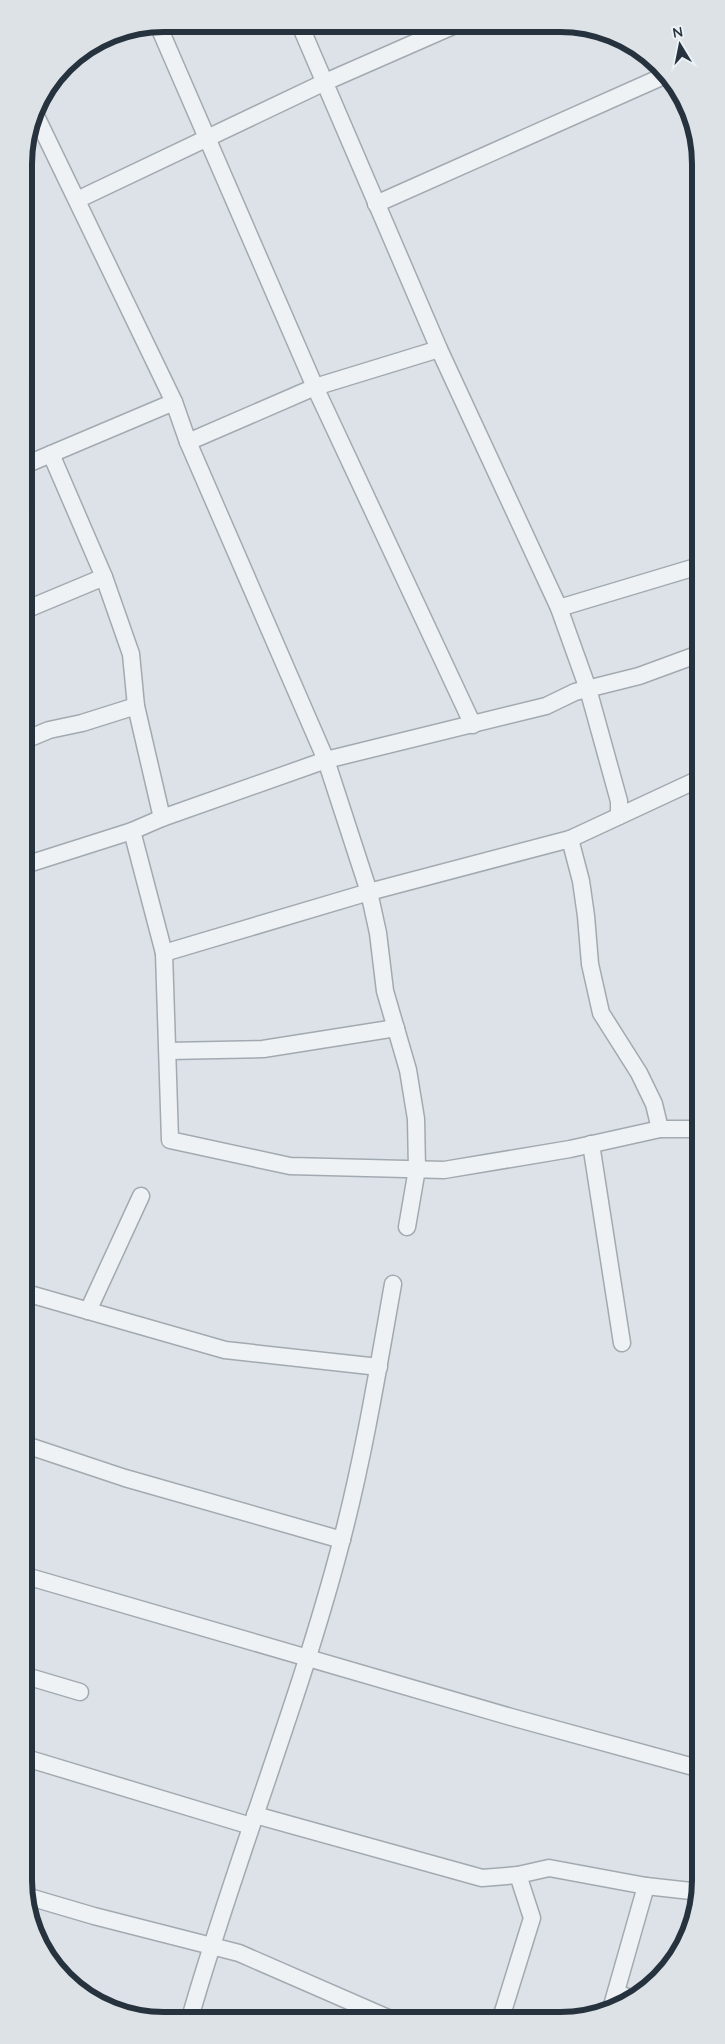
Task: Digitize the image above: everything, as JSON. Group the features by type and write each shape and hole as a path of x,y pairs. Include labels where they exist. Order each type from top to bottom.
{"street":[{"path":"162,33 315,387 473,725"},
{"path":"303,33 439,348 559,608 588,689 619,801 619,816"},
{"path":"77,200 323,82 433,33"},
{"path":"376,204 660,78"},
{"path":"40,123 174,402 188,442 326,760 369,892 378,933 386,991 408,1070 416,1119 417,1169 407,1227"},
{"path":"188,442 315,387 439,348"},
{"path":"33,461 174,402"},
{"path":"51,454 104,576 131,654 136,706 162,818"},
{"path":"559,608 692,573"},
{"path":"33,607 104,576"},
{"path":"33,862 132,831 162,818 326,760 546,706 575,692 639,676 692,657"},
{"path":"33,737 49,730 82,723 136,706"},
{"path":"164,953 369,892 570,839 692,782"},
{"path":"132,831 164,953 170,1140 290,1166 444,1170 591,1144 660,1129 692,1130"},
{"path":"570,839 581,882 590,964 601,1013 639,1073 654,1104 660,1129"},
{"path":"168,1051 263,1050 396,1028"},
{"path":"591,1144 622,1344"},
{"path":"88,1311 140,1196"},
{"path":"192,2012 211,1945 308,1657 342,1540 367,1432 393,1284"},
{"path":"33,1295 226,1350 379,1367"},
{"path":"33,1447 125,1478 342,1540"},
{"path":"33,1578 511,1717 692,1767"},
{"path":"33,1678 80,1692"},
{"path":"33,1760 253,1821 482,1878 518,1875 549,1868 646,1886 692,1891"},
{"path":"502,2012 532,1918 518,1875"},
{"path":"614,2000 646,1886"},
{"path":"34,1898 94,1916 239,1953 374,2012"}]}
